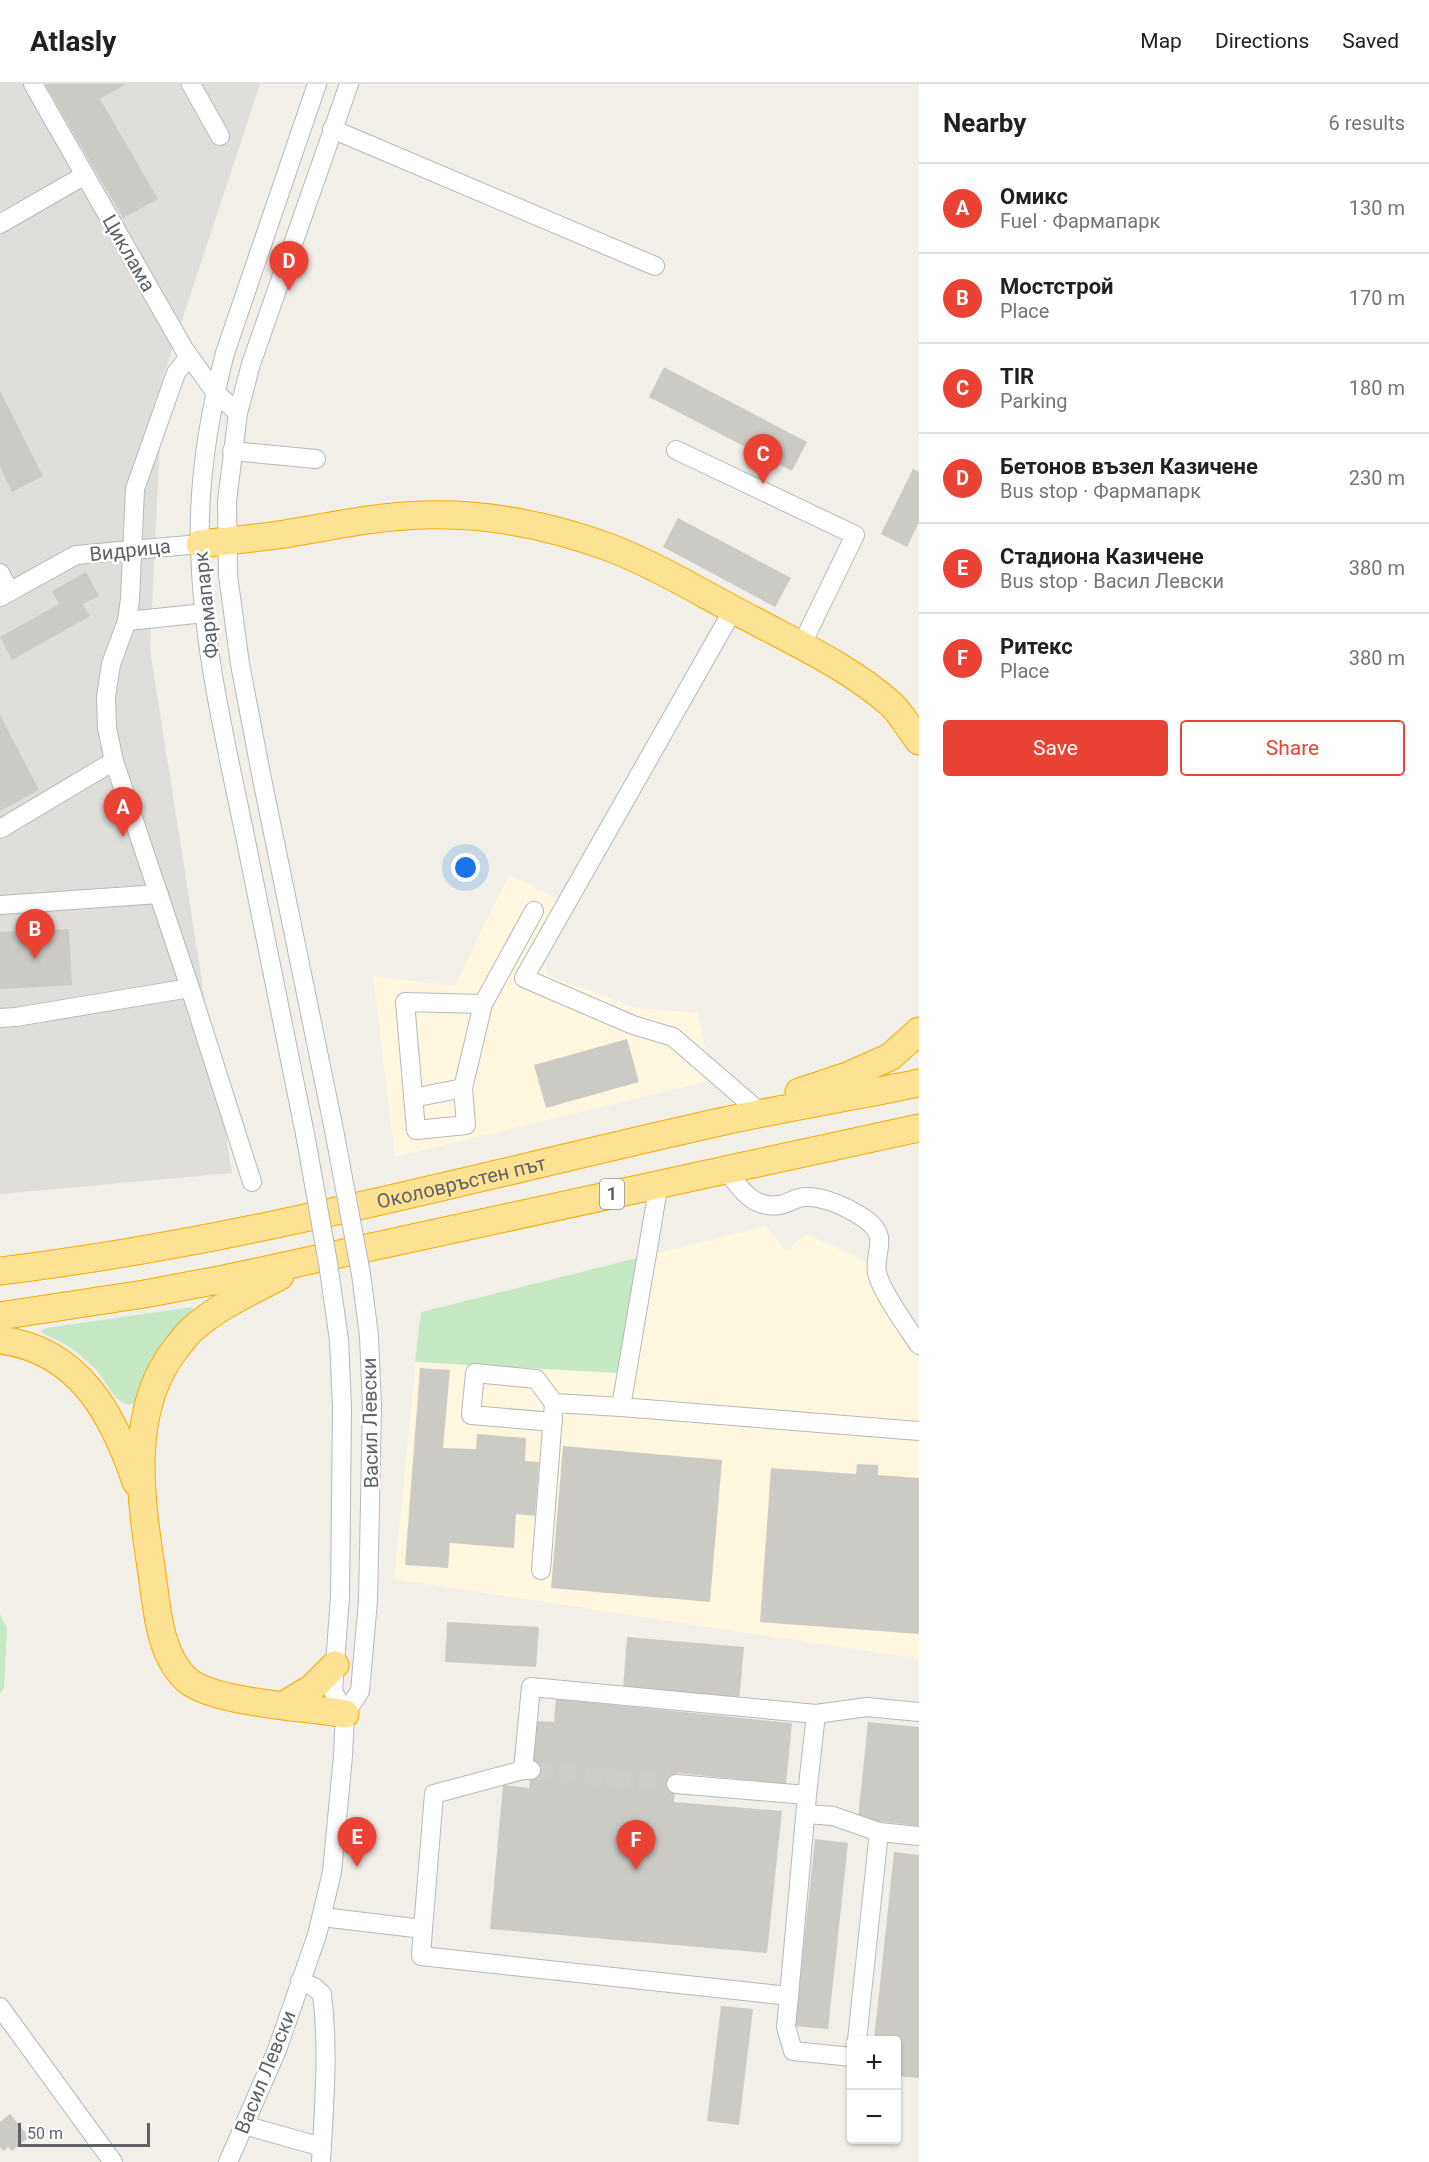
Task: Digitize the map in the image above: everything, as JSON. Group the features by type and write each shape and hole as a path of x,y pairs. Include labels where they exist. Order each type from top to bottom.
{"highway":[{"path":"200,544 287,534 366,519 424,515 472,516 517,521 564,532 612,549 670,576 801,646 860,681 893,707 919,741"},
{"path":"722,1121 754,1107 848,1076 890,1057 919,1031"},
{"name":"Околовръстен път","path":"0,1271 65,1263 216,1236 377,1202 722,1121 919,1083"},
{"name":"1","path":"0,1316 144,1294 305,1262 919,1128"},
{"path":"141,1501 142,1453 146,1417 154,1384 171,1355 193,1328 219,1309 305,1262"},
{"path":"0,1340 35,1348 53,1357 93,1393 112,1422 126,1453 141,1501 164,1641 174,1665 188,1681 206,1691 230,1698 345,1714"},
{"path":"284,1705 312,1688 335,1665"}],"street":[{"name":"Циклама","path":"33,84 189,356 215,392 238,413"},
{"path":"191,84 220,136"},
{"name":"Фармапарк","path":"305,1134 213,669 205,613 200,544 206,448 215,392 234,321 318,84"},
{"name":"Фармапарк","path":"334,1130 240,664 226,542 227,501 238,413 261,332 349,84"},
{"path":"332,129 655,266"},
{"path":"0,224 85,175"},
{"path":"189,356 176,373 135,489 130,599 127,621 111,664 106,697 107,728 114,760 252,1182"},
{"path":"676,450 855,535 801,646"},
{"path":"232,451 316,459"},
{"name":"Видрица","path":"5,595 76,555 200,544"},
{"path":"0,573 5,595"},
{"path":"524,978 733,610"},
{"path":"127,621 205,613"},
{"path":"0,829 114,760"},
{"path":"0,905 159,894"},
{"path":"483,1004 405,1002 416,1130 466,1125 463,1088 483,1004 534,911"},
{"path":"503,967 633,1025 674,1037 754,1107"},
{"path":"0,1018 190,988"},
{"path":"413,1098 463,1088"},
{"name":"Васил Левски","path":"334,1130 361,1274 369,1336 372,1417 368,1600 360,1691 345,1714"},
{"name":"Васил Левски","path":"228,2162 277,2050 322,1917 332,1872 343,1756 345,1714 333,1691 340,1596 342,1465 339,1340 327,1252 305,1134"},
{"path":"726,1169 741,1191 764,1205 779,1205 803,1197 818,1197 867,1220 877,1233 880,1245 877,1272 882,1286 919,1344"},
{"path":"621,1407 659,1184"},
{"path":"541,1570 553,1422 554,1402 536,1379 474,1373 471,1415 553,1422"},
{"path":"554,1402 919,1431"},
{"path":"789,1996 421,1956 434,1794 527,1770 531,1687 816,1714 867,1707 919,1712"},
{"path":"816,1714 786,2027 793,2051 847,2056"},
{"path":"676,1784 807,1795"},
{"path":"806,1814 832,1816 879,1832 919,1836"},
{"path":"857,2036 879,1832"},
{"path":"322,1917 423,1929"},
{"name":"Васил Левски","path":"300,1981 314,1987 322,1994 326,2024 327,2058 321,2154"},
{"path":"0,2007 113,2162"},
{"path":"244,2125 321,2154"}],"shaded area":[{"path":"0,84 260,84 163,378 150,649 232,1173 0,1194"},
{"path":"509,875 571,905 543,964 549,976 637,1008 698,1013 712,1080 395,1157 373,976 455,986"},
{"path":"766,1226 786,1251 807,1234 866,1262 919,1354 919,1659 394,1579 421,1312"}],"green space":[{"path":"637,1258 633,1294 618,1373 415,1362 421,1312"},
{"path":"192,1307 194,1311 172,1331 152,1364 138,1401 129,1405 115,1396 98,1372 81,1356 41,1331 46,1328"},
{"path":"0,1614 7,1629 4,1688 0,1694"}],"building":[{"path":"45,84 126,84 100,99 158,199 123,218"},
{"path":"664,367 807,442 792,471 649,397"},
{"path":"0,391 43,476 12,492 0,467"},
{"path":"913,469 919,472 919,522 907,547 881,534"},
{"path":"678,518 791,578 775,607 663,547"},
{"path":"86,572 99,596 83,604 90,616 12,660 0,637 59,604 52,591"},
{"path":"0,715 39,790 0,811"},
{"path":"69,929 72,985 0,989 0,932"},
{"path":"627,1039 639,1082 546,1108 534,1065"},
{"path":"420,1368 450,1370 443,1448 476,1449 477,1434 526,1438 525,1461 539,1462 535,1516 516,1514 514,1548 450,1543 448,1568 405,1565"},
{"path":"563,1446 722,1460 710,1602 551,1588"},
{"path":"857,1464 878,1465 878,1475 919,1478 919,1634 760,1622 771,1468 856,1474"},
{"path":"447,1622 539,1627 536,1667 445,1662"},
{"path":"627,1637 744,1647 739,1700 623,1689"},
{"path":"556,1699 792,1723 786,1784 677,1773 674,1802 782,1811 767,1953 490,1929 503,1785 529,1788 536,1721 554,1722"},
{"path":"868,1722 919,1727 919,1826 858,1819"},
{"path":"815,1839 848,1843 828,2029 795,2026"},
{"path":"894,1852 919,1855 919,2078 901,2076 901,2036 874,2036"},
{"path":"721,2006 753,2009 739,2125 707,2121"},
{"path":"10,2114 29,2137 12,2151 8,2147 3,2151 0,2147 0,2122"}],"tunnel":[{"path":"531,1770 676,1784"}],"place":[{"name":"Бетонов възел Казичене","path":"289,291"},
{"name":"TIR","path":"763,484"},
{"name":"Омикс","path":"123,837"},
{"name":"Мостстрой","path":"35,959"},
{"name":"Стадиона Казичене","path":"357,1867"},
{"name":"Ритекс","path":"636,1870"}]}
